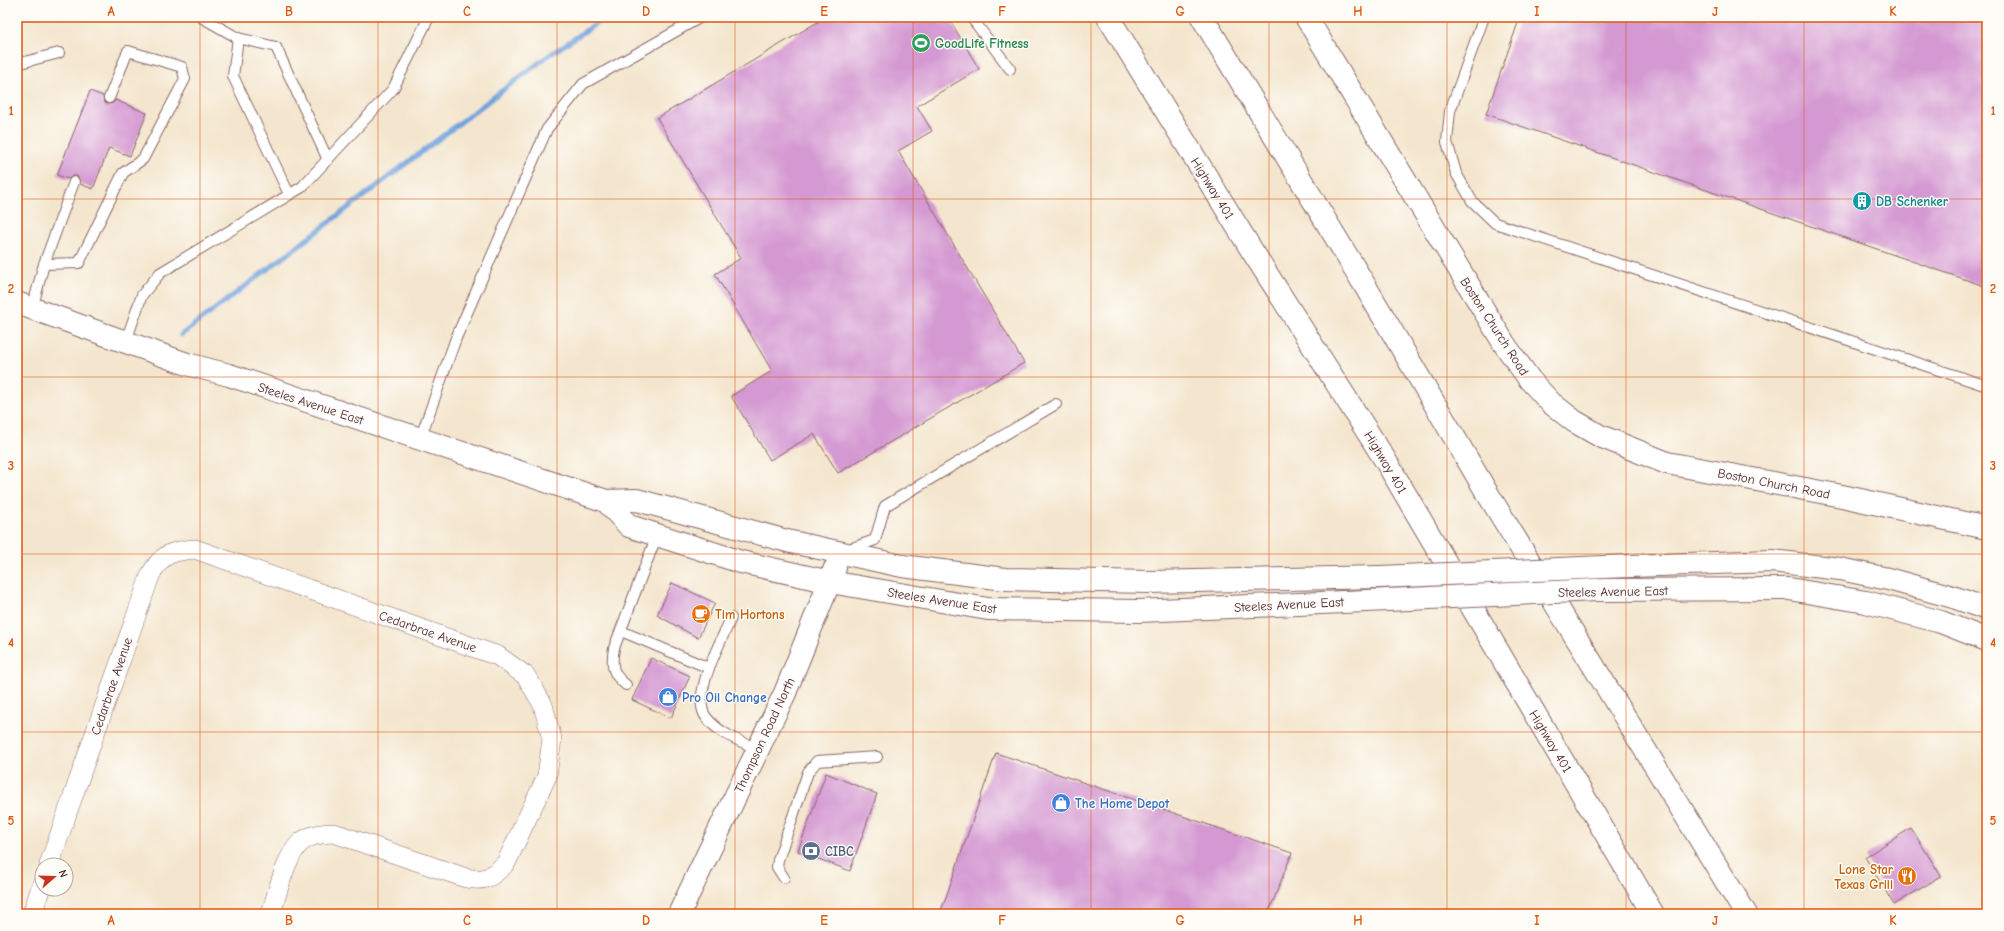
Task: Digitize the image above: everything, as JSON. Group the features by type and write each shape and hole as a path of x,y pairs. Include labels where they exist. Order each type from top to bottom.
{"main road":[{"name":"Highway 401","path":"1108,17 1251,248 1384,458 1653,914"},
{"path":"1202,17 1361,279 1490,498 1746,914"},
{"name":"Boston Church Road","path":"1306,17 1505,345 1530,380 1551,403 1574,421 1600,436 1667,463 1842,496 1987,528"},
{"name":"Steeles Avenue East","path":"24,306 126,341 187,364 229,375 606,501 637,500 787,541 902,566 1005,579 1149,582 1380,577 1772,561 1840,569 1888,579 1953,597 1987,609"},
{"name":"Steeles Avenue East","path":"606,501 629,526 742,562 830,582 996,609 1138,611 1596,590 1789,589 1866,602 1941,622 1987,640"},
{"name":"Thompson Road North","path":"679,914 785,693 830,582 839,553"}],"street":[{"name":"Cedarbrae Avenue","path":"52,857 150,576 156,564 165,556 178,550 195,549 498,656 526,676 543,705 552,739 547,776 506,863 484,880 466,878 334,833 324,833 312,836 301,842 295,850 287,866 271,914"},
{"path":"32,914 38,897"}],"lane":[{"path":"201,17 238,38 276,47 328,160"},
{"path":"126,341 142,295 160,273 302,187 328,160 394,89 429,17"},
{"path":"420,439 456,338 547,129 583,84 701,17"},
{"path":"972,17 1010,69"},
{"path":"1484,17 1450,111 1447,142 1456,173 1472,201 1496,222 1987,386"},
{"path":"238,38 233,76 289,194"},
{"path":"44,264 79,263 123,173 143,160 154,140 185,79 182,67 128,52 109,98"},
{"path":"17,64 59,53"},
{"path":"24,306 44,264 74,182"},
{"path":"839,553 875,540 885,506 1056,404"},
{"path":"626,685 617,678 612,663 614,648 657,535"},
{"path":"731,618 709,668 701,698 705,716 716,727 733,738 758,748"},
{"path":"621,631 709,668"},
{"path":"784,878 778,867 778,860 808,772 817,761 877,757"}],"building":[{"path":"826,17 948,17 979,69 917,106 932,131 898,151 1024,363 838,473 814,434 770,460 731,396 772,371 715,274 741,258 657,118"},
{"name":"DB Schenker","path":"1520,17 1987,17 1987,287 1486,114"},
{"path":"90,91 103,96 104,102 107,104 113,103 115,100 147,113 130,156 109,148 93,189 80,184 77,176 73,176 68,179 57,175"},
{"path":"672,583 715,603 698,638 657,615"},
{"path":"651,658 690,676 671,718 632,700"},
{"name":"The Home Depot","path":"996,753 1292,853 1268,914 940,914"},
{"path":"826,773 877,794 850,871 798,851"},
{"path":"1911,828 1941,876 1894,905 1865,857"}],"waterway":[{"path":"181,335 545,58 606,17"}],"place":[{"name":"GoodLife Fitness","path":"921,43"},
{"name":"DB Schenker","path":"1862,201"},
{"name":"Tim Hortons","path":"701,614"},
{"name":"Pro Oil Change","path":"668,697"},
{"name":"The Home Depot","path":"1061,803"},
{"name":"CIBC","path":"811,851"},
{"name":"Lone Star Texas Grill","path":"1907,876"}]}
